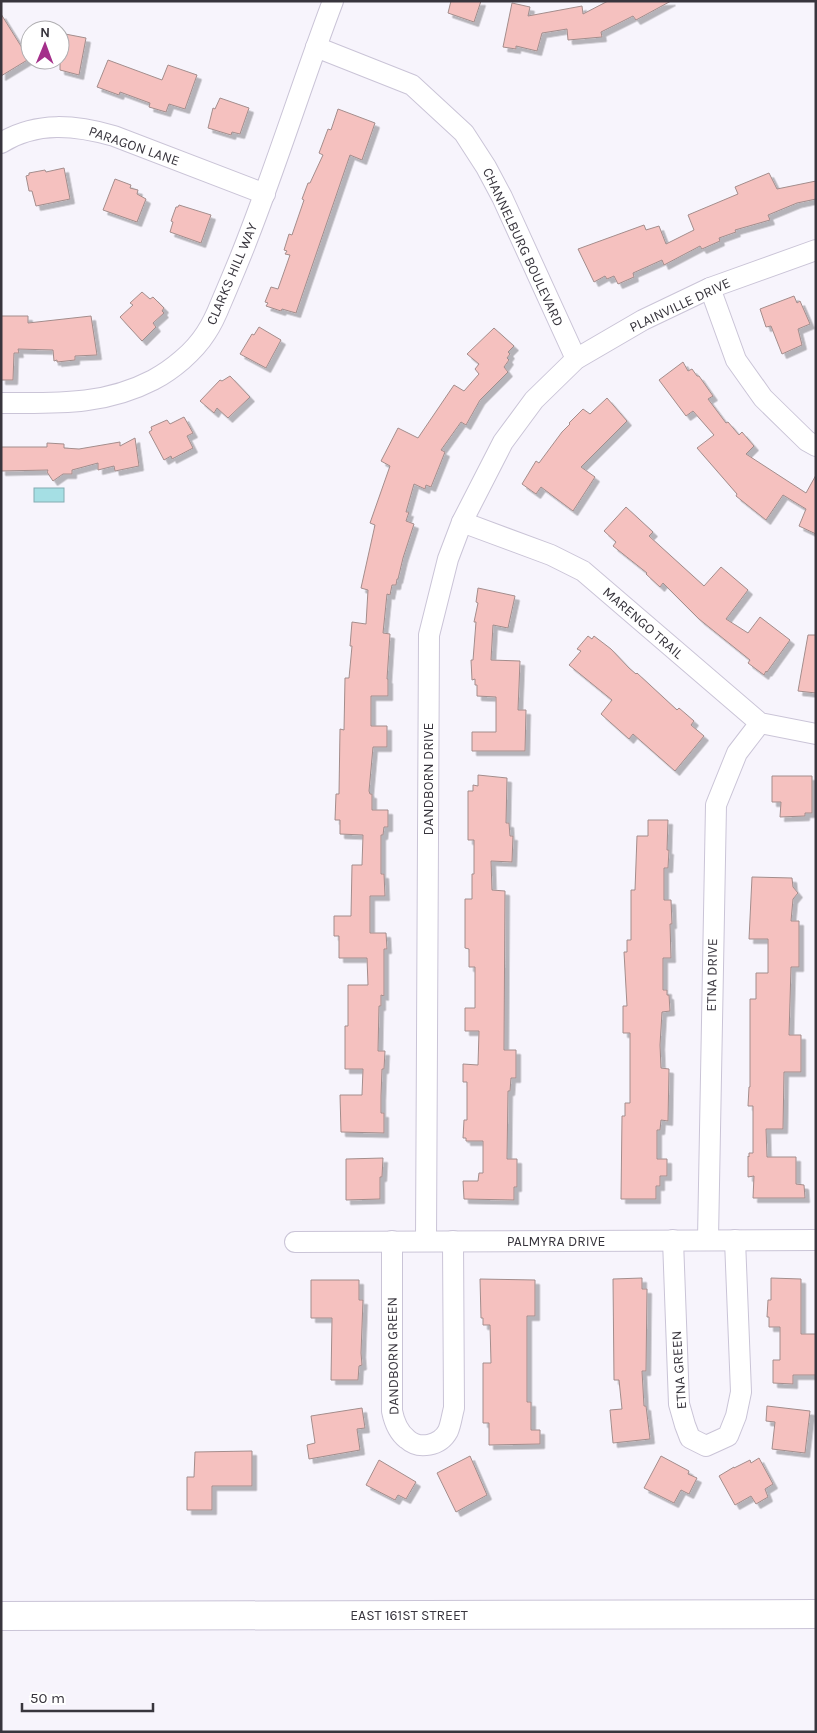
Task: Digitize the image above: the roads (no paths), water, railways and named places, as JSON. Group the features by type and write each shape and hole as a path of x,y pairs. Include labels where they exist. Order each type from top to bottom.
{"street":[{"name":"CLARKS HILL WAY","path":"1,403 64,403 106,398 126,392 154,380 180,362 206,333 233,276 265,194 333,1"},
{"name":"CHANNELBURG BOULEVARD","path":"316,48 412,85 464,133 486,167 502,197 576,359"},
{"name":"PARAGON LANE","path":"1,143 23,132 46,127 73,127 93,130 114,136 265,194"},
{"name":"PLAINVILLE DRIVE","path":"576,359 643,320 710,288 816,250"},
{"path":"710,288 736,360 762,398 807,441 816,446"},
{"name":"DANDBORN DRIVE","path":"426,1241 429,635 448,559 462,522 503,442 534,400 576,359"},
{"name":"MARENGO TRAIL","path":"462,522 550,555 583,571 760,723 816,734"},
{"name":"ETNA DRIVE","path":"708,1240 716,804 737,753 760,723"},
{"name":"ETNA GREEN","path":"674,1240 679,1404 690,1438 706,1446 728,1436 736,1416 741,1392 735,1240"},
{"name":"PALMYRA DRIVE","path":"295,1242 816,1240"},
{"name":"DANDBORN GREEN","path":"392,1241 392,1411 394,1423 407,1439 422,1445 436,1444 447,1432 454,1408 452,1241"},
{"name":"EAST 161ST STREET","path":"1,1616 816,1614"}],"water":[{"path":"34,488 64,488 64,502 34,502"}]}
